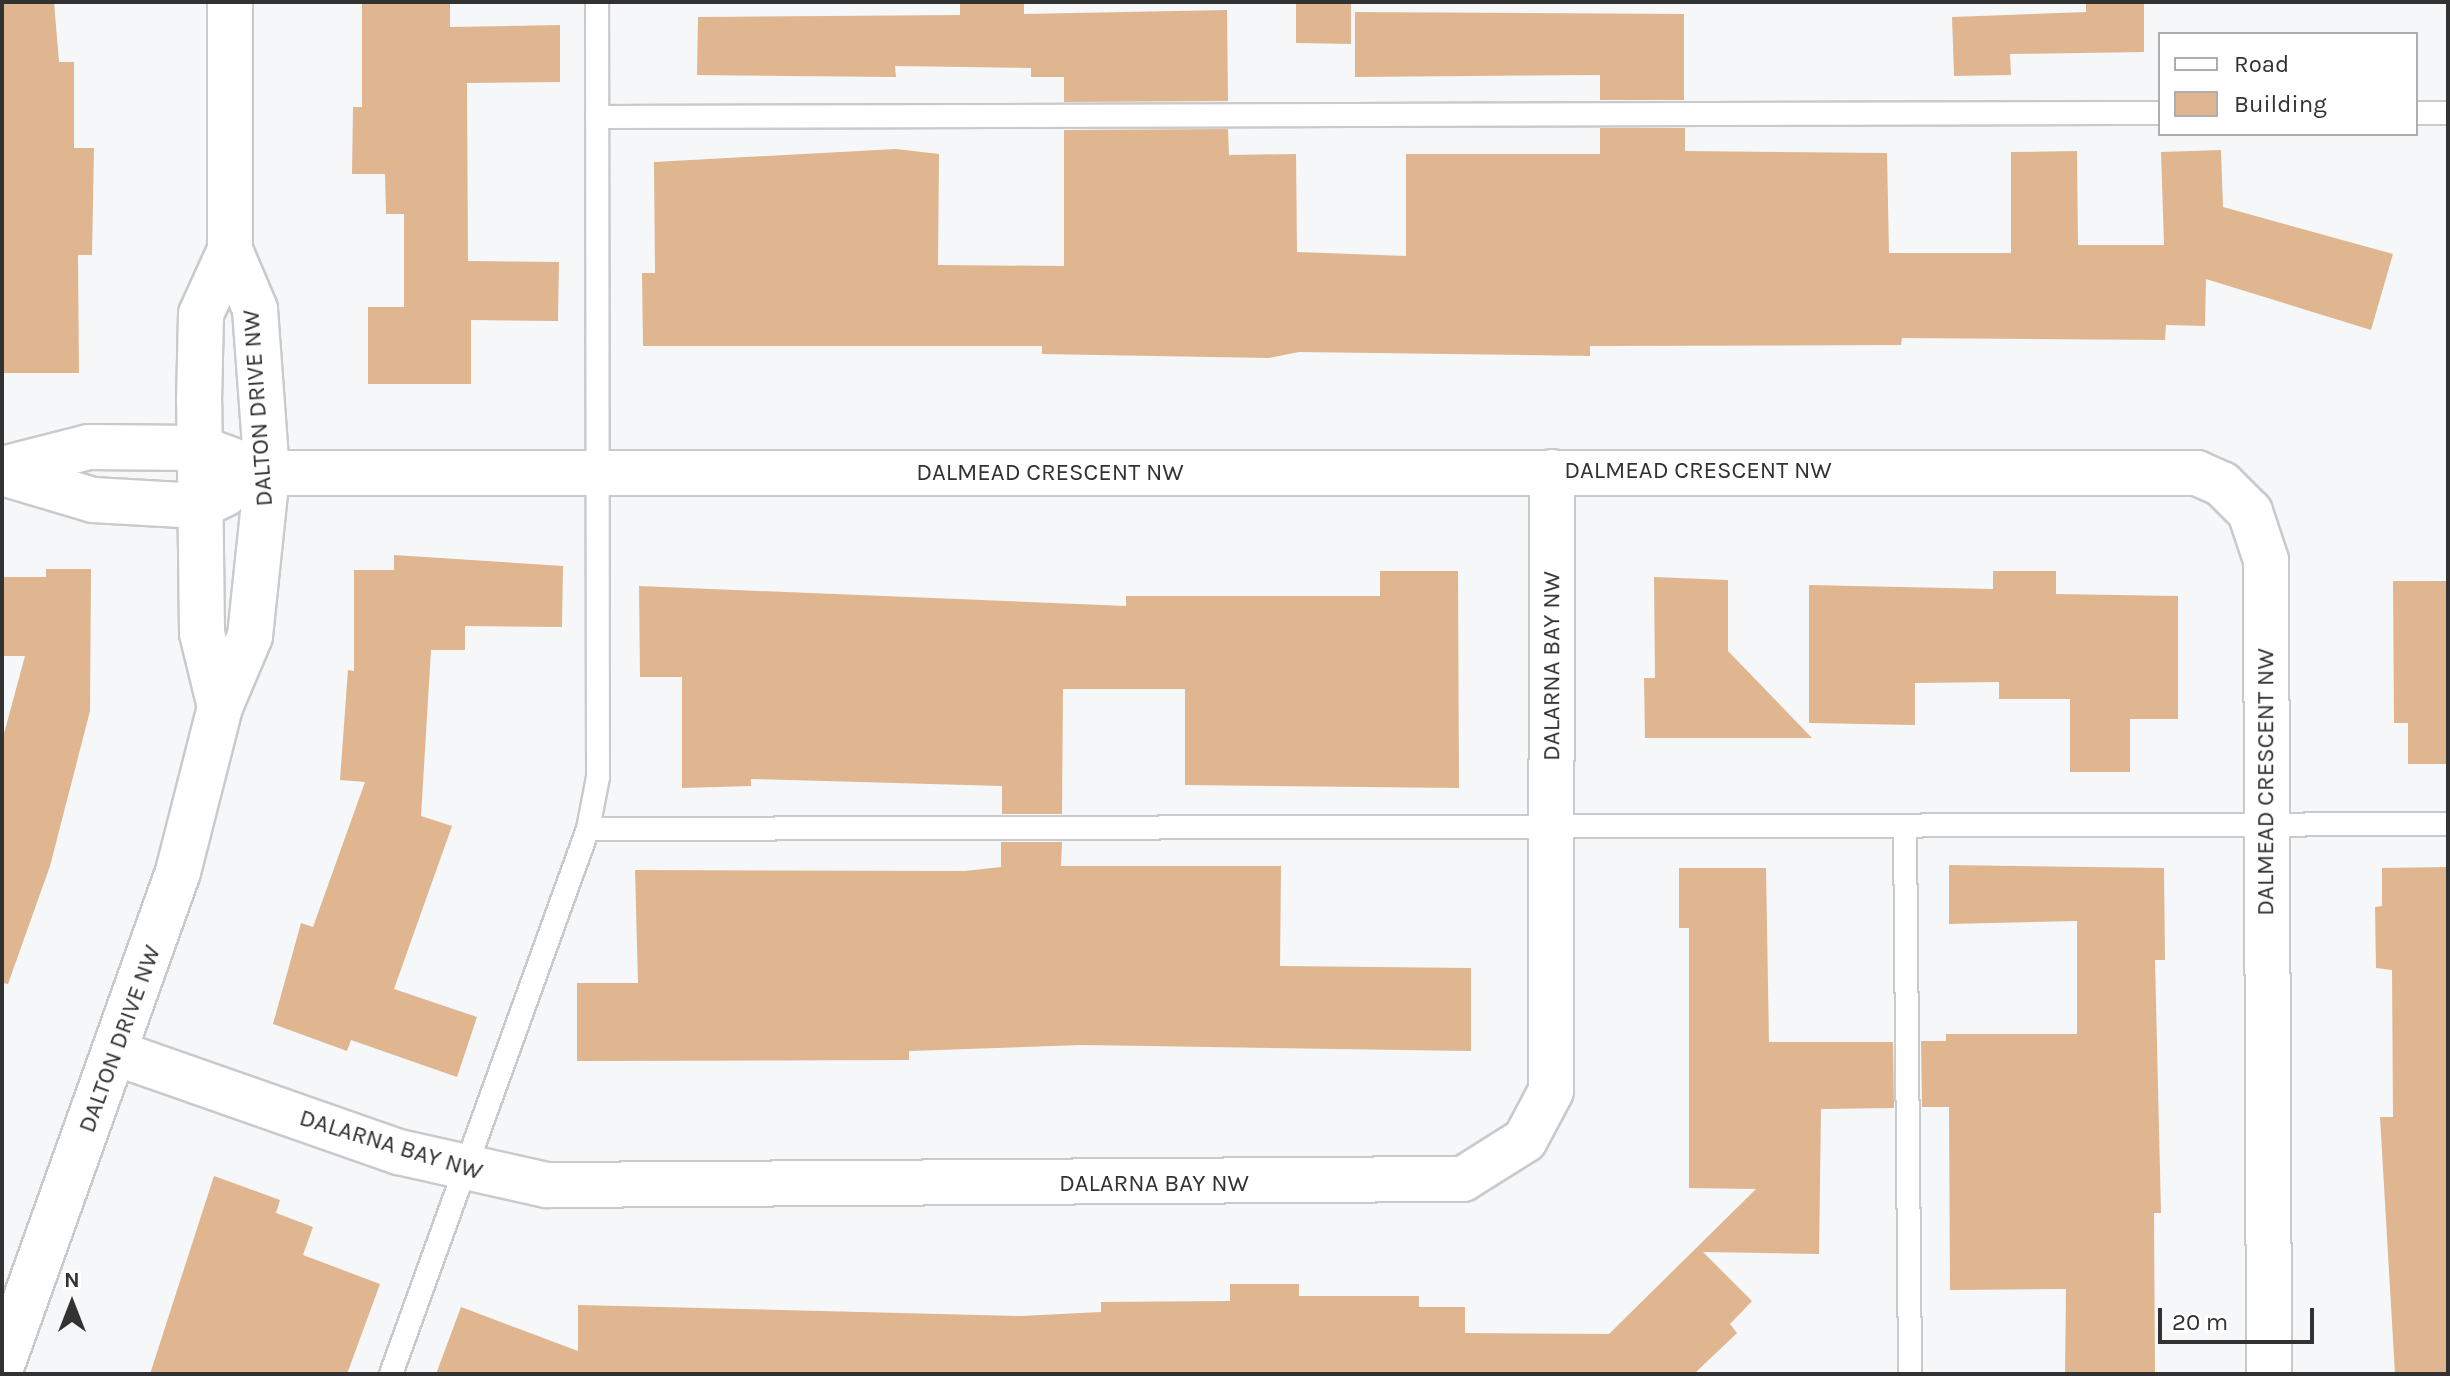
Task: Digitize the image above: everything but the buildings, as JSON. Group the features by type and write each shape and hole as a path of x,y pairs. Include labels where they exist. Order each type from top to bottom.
{"street":[{"name":"DALTON DRIVE NW","path":"2,1365 116,1053 178,872 220,707 250,636 267,473 255,309 230,250 230,2"},
{"name":"DALTON DRIVE NW","path":"220,707 202,633 199,506 201,314 230,250"},
{"path":"2,471 89,447 199,448 267,473"},
{"name":"DALMEAD CRESCENT NW","path":"267,473 1552,472 2172,467 2222,484 2250,512 2266,560 2269,1374"},
{"path":"2,471 93,500 199,506 267,473"},
{"name":"DALARNA BAY NW","path":"116,1053 465,1170 547,1185 620,1187 1463,1179 1525,1140 1551,1091 1552,472"}],"lane":[{"path":"391,1374 588,829 598,777 597,2"},
{"path":"597,117 2158,113"},
{"path":"2418,113 2448,113"},
{"path":"588,829 1552,826 1905,829 2448,824"},
{"path":"1905,829 1910,1374"}]}
